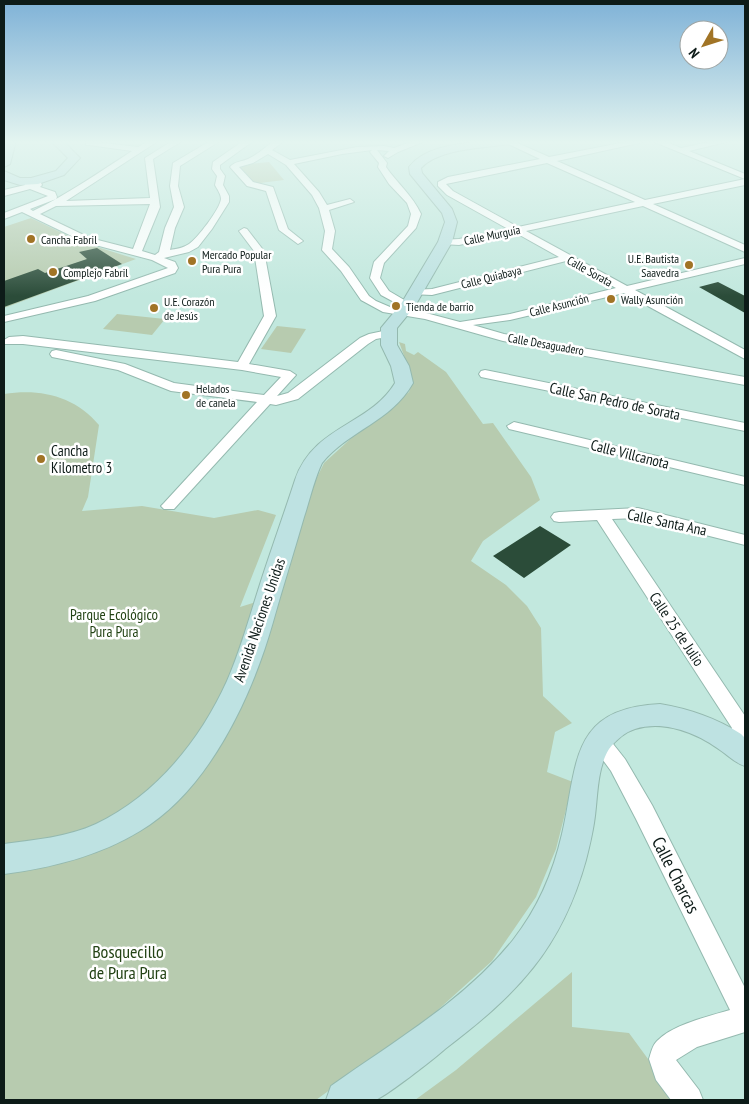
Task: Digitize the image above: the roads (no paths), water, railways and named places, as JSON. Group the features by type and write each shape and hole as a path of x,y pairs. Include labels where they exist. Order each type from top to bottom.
{"street":[{"path":"28,212 53,197 49,193"},
{"path":"57,204 72,193"},
{"path":"68,204 89,193"},
{"path":"136,253 155,207 152,193"},
{"path":"160,255 179,207 176,193"},
{"path":"28,212 87,240 136,253 160,255 191,248 200,239 225,202 223,193"},
{"path":"271,193 284,230 298,241"},
{"path":"315,193 324,208 330,231 327,250 372,304 387,310 408,303"},
{"path":"403,193 411,202 416,214 412,226 406,235 379,262 375,278 384,293 408,303"},
{"path":"6,342 121,367 171,387 276,401 293,396 364,341 373,336 388,334 389,328 408,303 445,242 449,232 450,217 448,212 432,193"},
{"name":"Calle Sorata","path":"451,193 566,258 745,355"},
{"path":"621,193 745,248"},
{"name":"Calle Murguía","path":"445,242 459,242 698,193"},
{"path":"4,216 57,204 153,201"},
{"path":"324,208 350,202"},
{"path":"242,366 270,316 259,251 244,231"},
{"path":"4,319 91,298 171,271 173,268 171,264 160,255"},
{"name":"Calle Quiabaya","path":"408,303 432,292 566,258"},
{"name":"Calle Asunción","path":"461,326 465,323 510,317 745,260"},
{"name":"Calle Desaguadero","path":"408,303 426,316 503,337 745,381"},
{"name":"Avenida Naciones Unidas","path":"4,859 39,854 82,843 108,833 148,808 174,782 204,747 226,712 250,656 264,605 313,462 331,444 383,407 401,390 404,383 403,376 400,366 389,346 388,334"},
{"path":"6,342 23,340 242,366 290,375 169,506"},
{"name":"Calle Desaguadero","path":"691,371 693,365 702,363 745,370"},
{"name":"Calle San Pedro de Sorata","path":"485,374 745,427"},
{"name":"Calle Villcanota","path":"514,426 745,482"},
{"name":"Calle Santa Ana","path":"559,517 578,518 620,512 638,513 745,540"},
{"name":"Calle 25 de Julio","path":"601,515 742,727 741,750"},
{"path":"345,1100 455,1018 498,982 527,949 543,926 562,885 577,833 591,756 599,741 608,731 628,721 654,715 676,716 706,727 741,750"},
{"name":"Calle Charcas","path":"599,741 618,765 644,812 745,1014"},
{"path":"689,1100 671,1078 662,1058 667,1048 675,1042 745,1019"}],"place":[{"name":"Cancha Fabril","path":"31,239"},
{"name":"Mercado Popular Pura Pura","path":"192,261"},
{"name":"U.E. Bautista Saavedra","path":"689,265"},
{"name":"Complejo Fabril","path":"53,272"},
{"name":"Wally Asunción","path":"611,299"},
{"name":"Tienda de barrio","path":"396,306"},
{"name":"U.E. Corazón de Jesús","path":"154,308"},
{"name":"Helados de canela","path":"186,395"},
{"name":"Cancha Kilometro 3","path":"41,459"}],"park label":[{"name":"Parque Ecológico Pura Pura","path":"114,622"},
{"name":"Bosquecillo de Pura Pura","path":"128,961"}]}
